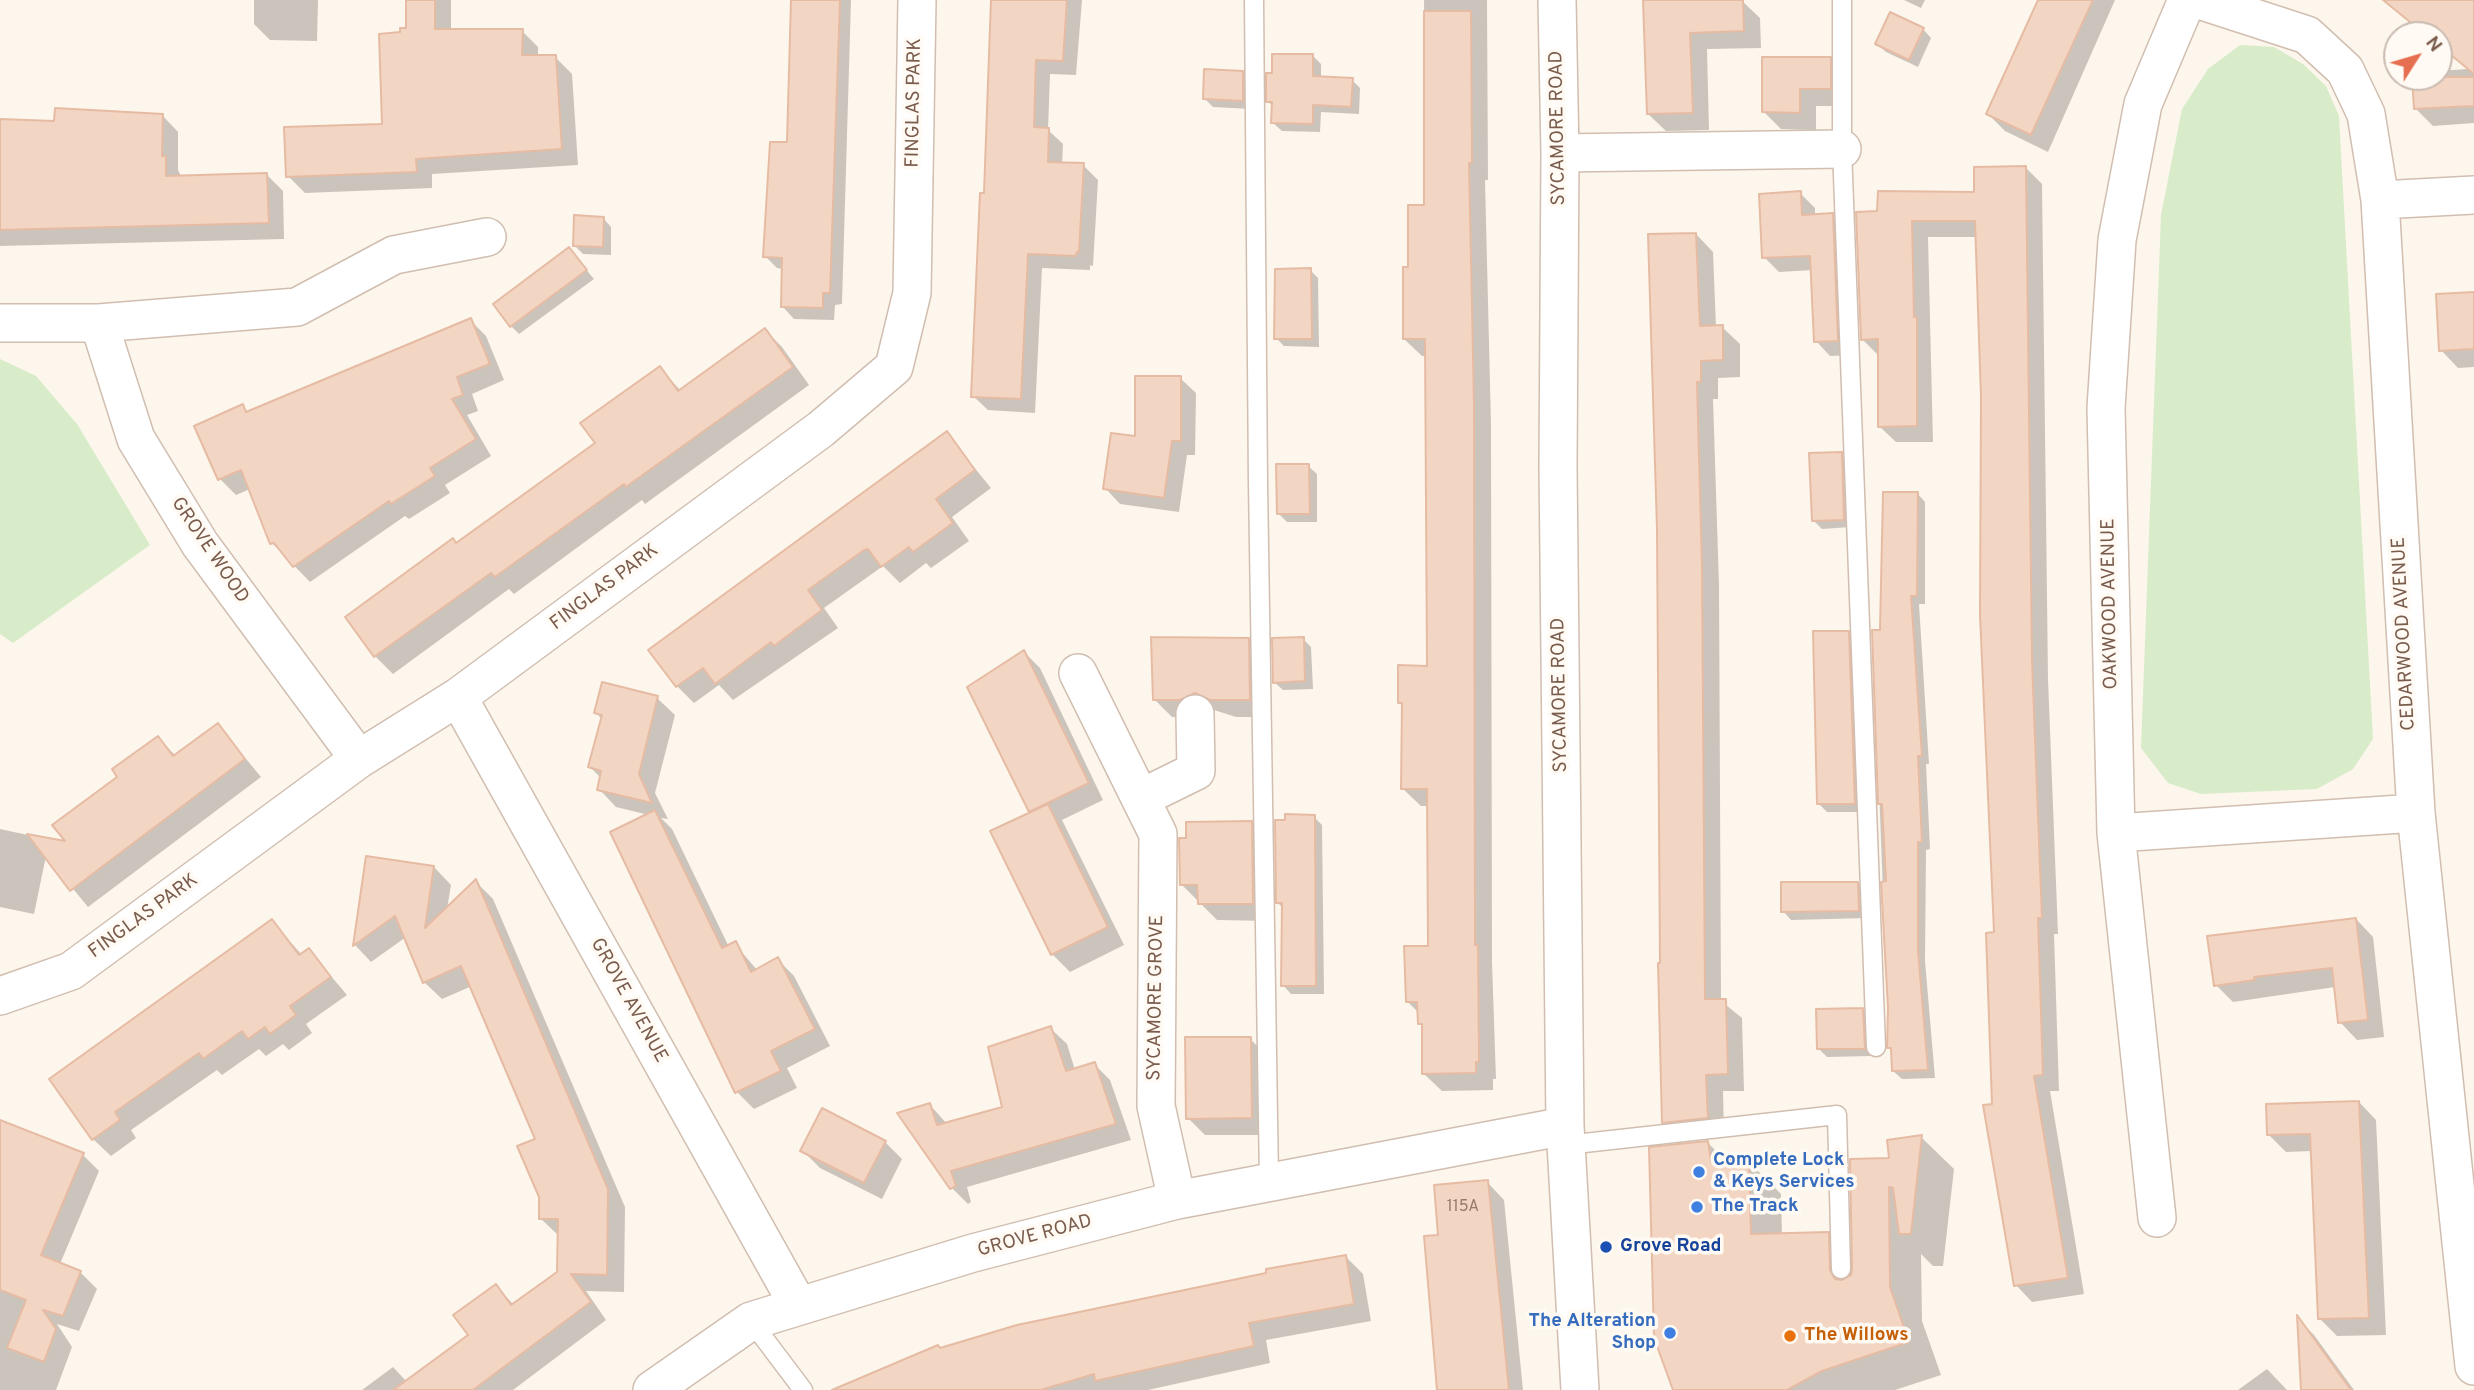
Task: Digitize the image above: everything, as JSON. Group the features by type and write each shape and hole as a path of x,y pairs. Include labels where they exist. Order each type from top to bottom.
{"street":[{"name":"FINGLAS PARK","path":"0,996 71,971 359,759 458,697 821,429 894,367 912,293 917,0"},
{"name":"SYCAMORE ROAD","path":"1556,0 1560,153 1558,479 1566,1136 1580,1390"},
{"name":"OAKWOOD AVENUE","path":"2157,1218 2116,833 2106,408 2118,240 2143,104 2187,0"},
{"name":"CEDARWOOD AVENUE","path":"2199,0 2307,36 2345,70 2366,114 2380,200 2416,813 2474,1366"},
{"path":"1560,153 1842,149"},
{"path":"2380,200 2474,195"},
{"path":"0,323 99,323 297,307 394,256 487,237"},
{"name":"GROVE WOOD","path":"99,323 136,439 200,544 359,759"},
{"name":"SYCAMORE GROVE","path":"1078,673 1158,834 1156,1106 1177,1200"},
{"name":"GROVE AVENUE","path":"458,697 798,1306"},
{"path":"1141,798 1196,771 1195,714"},
{"path":"2116,833 2416,813"},
{"name":"GROVE ROAD","path":"652,1390 751,1321 973,1253 1177,1200 1269,1180 1566,1136"}],"lane":[{"path":"1254,0 1258,483 1269,1180"},
{"path":"1842,0 1842,149 1876,1046"},
{"path":"1566,1136 1837,1115 1841,1269"},
{"path":"751,1321 803,1390"}],"green space":[{"path":"2240,45 2274,47 2303,64 2326,86 2339,116 2373,739 2353,769 2317,789 2201,794 2168,783 2141,748 2161,215 2182,109 2208,69"},
{"path":"0,359 36,376 77,424 150,545 13,643 0,634"}],"building":[{"path":"406,0 435,0 435,29 523,29 522,55 556,55 562,149 416,159 417,172 286,177 284,127 382,124 379,34 400,32 400,28 406,28"},
{"path":"791,0 840,0 830,293 823,293 823,308 781,307 782,258 763,257 770,142 787,142"},
{"path":"991,0 1067,0 1063,61 1036,60 1034,127 1049,128 1048,162 1084,163 1079,252 1076,256 1028,254 1021,399 971,397 980,193 984,193"},
{"path":"1643,0 1743,0 1744,31 1690,33 1693,113 1647,114"},
{"path":"2038,0 2093,0 2031,135 1986,114"},
{"path":"2383,0 2474,0 2474,74 2453,57 2453,21 2409,21"},
{"path":"1424,11 1471,11 1472,163 1469,163 1474,405 1475,945 1478,945 1479,1062 1476,1062 1476,1073 1422,1074 1422,1024 1418,1024 1417,1002 1406,1002 1404,946 1428,946 1427,789 1401,789 1402,703 1398,703 1398,665 1427,666 1425,339 1403,339 1403,267 1408,267 1408,205 1424,205"},
{"path":"1890,12 1924,28 1909,60 1875,44"},
{"path":"1272,54 1313,54 1313,76 1353,78 1351,107 1313,105 1313,124 1271,123 1272,102 1266,102 1266,73 1272,73"},
{"path":"1762,57 1831,57 1831,89 1800,89 1800,113 1762,112"},
{"path":"1204,69 1243,71 1243,101 1203,99"},
{"path":"2453,77 2474,77 2474,106 2414,109 2413,91 2453,91"},
{"path":"55,108 163,114 162,156 166,156 166,176 267,173 269,223 0,230 0,119 54,121"},
{"path":"2026,166 2032,661 2042,918 2038,918 2043,1075 2034,1076 2068,1278 2014,1286 1983,1105 1992,1104 1986,933 1994,932 1980,615 1981,397 1975,221 1912,221 1914,317 1917,317 1917,426 1878,427 1878,339 1861,340 1856,212 1877,211 1878,191 1974,192 1974,167"},
{"path":"1801,191 1802,215 1833,213 1838,341 1814,342 1810,256 1762,258 1759,194"},
{"path":"574,215 604,217 603,247 573,246"},
{"path":"1696,233 1700,326 1723,325 1723,360 1701,361 1701,382 1697,382 1702,566 1705,999 1726,999 1728,1074 1706,1075 1708,1118 1662,1123 1658,963 1657,529 1648,234"},
{"path":"569,247 587,270 510,327 493,304"},
{"path":"1311,268 1312,339 1274,339 1275,269"},
{"path":"2474,292 2474,349 2439,351 2436,294"},
{"path":"471,318 490,364 457,377 463,395 452,399 476,439 430,468 435,476 391,504 389,501 293,567 274,543 270,544 241,470 218,480 194,426 243,404 246,412"},
{"path":"765,328 793,367 626,487 624,484 495,577 491,573 374,657 345,617 453,538 456,543 595,443 580,423 660,366 678,391"},
{"path":"1135,376 1181,376 1181,441 1172,441 1164,498 1103,489 1111,433 1135,436"},
{"path":"947,431 975,470 936,499 953,523 913,552 909,547 881,567 868,549 864,550 808,590 822,610 774,646 771,642 715,684 703,668 676,687 648,650"},
{"path":"1842,452 1844,520 1812,521 1809,453"},
{"path":"1276,464 1309,464 1310,514 1277,514"},
{"path":"1883,492 1918,492 1917,596 1911,596 1922,756 1918,756 1922,842 1918,842 1918,951 1928,1070 1892,1071 1891,1048 1887,1048 1888,1008 1881,882 1886,881 1882,804 1878,804 1872,630 1880,630"},
{"path":"1813,631 1849,631 1855,804 1817,804"},
{"path":"1151,637 1249,638 1250,700 1210,700 1195,693 1180,700 1153,700"},
{"path":"1304,637 1305,681 1273,683 1272,638"},
{"path":"1024,650 1089,783 1029,812 967,687"},
{"path":"602,682 658,696 639,774 652,803 597,790 601,771 588,767 602,715 594,713"},
{"path":"218,723 245,759 70,891 27,834 65,841 52,825 117,777 112,769 158,736 173,756"},
{"path":"1048,804 1108,927 1051,955 990,831"},
{"path":"655,810 722,948 736,941 751,972 778,957 815,1029 771,1051 781,1071 735,1093 610,832"},
{"path":"1285,814 1315,815 1316,986 1281,986 1282,903 1276,903 1275,820 1285,820"},
{"path":"1252,821 1253,904 1198,904 1197,885 1180,885 1179,838 1186,838 1186,822"},
{"path":"366,856 434,866 425,928 476,879 608,1189 607,1275 571,1274 591,1302 473,1390 393,1390 468,1335 453,1315 496,1284 511,1305 557,1272 558,1219 539,1219 539,1197 517,1146 535,1139 461,966 423,983 395,916 353,946"},
{"path":"1781,882 1858,882 1859,911 1781,912"},
{"path":"2356,918 2368,1020 2338,1023 2332,968 2254,977 2255,980 2214,986 2207,936"},
{"path":"272,919 299,955 309,948 331,977 290,1006 296,1015 270,1034 265,1027 248,1039 242,1031 203,1059 199,1053 115,1112 120,1120 92,1140 49,1079"},
{"path":"1863,1008 1865,1049 1817,1049 1816,1009"},
{"path":"1051,1026 1066,1071 1095,1062 1116,1124 951,1171 956,1186 950,1189 897,1113 930,1103 937,1125 1002,1107 988,1047"},
{"path":"1185,1037 1251,1037 1252,1118 1186,1119"},
{"path":"2359,1101 2369,1318 2318,1319 2310,1134 2267,1135 2266,1104"},
{"path":"822,1108 886,1141 864,1183 800,1151"},
{"path":"0,1120 84,1153 41,1255 81,1271 63,1316 43,1310 56,1329 44,1362 7,1348 26,1300 0,1290"},
{"path":"1922,1135 1911,1234 1899,1234 1893,1188 1889,1187 1890,1287 1909,1342 1822,1371 1787,1390 1673,1390 1654,1338 1649,1147 1708,1141 1711,1161 1749,1159 1751,1234 1829,1232 1830,1270 1835,1279 1842,1280 1851,1275 1852,1269 1850,1159 1889,1158 1887,1140"},
{"path":"1488,1180 1509,1390 1437,1390 1424,1236 1438,1235 1434,1185"},
{"path":"1346,1255 1354,1304 1249,1323 1254,1346 1095,1381 1094,1374 1041,1390 832,1390 938,1345 940,1348 1017,1325 1266,1273 1266,1269"},
{"path":"2297,1315 2351,1390 2301,1390"}],"place":[{"name":"Complete Lock & Keys Services","path":"1699,1172"},
{"name":"The Track","path":"1697,1207"},
{"name":"Grove Road","path":"1606,1247"},
{"name":"The Alteration Shop","path":"1670,1333"},
{"name":"The Willows","path":"1790,1336"}]}
